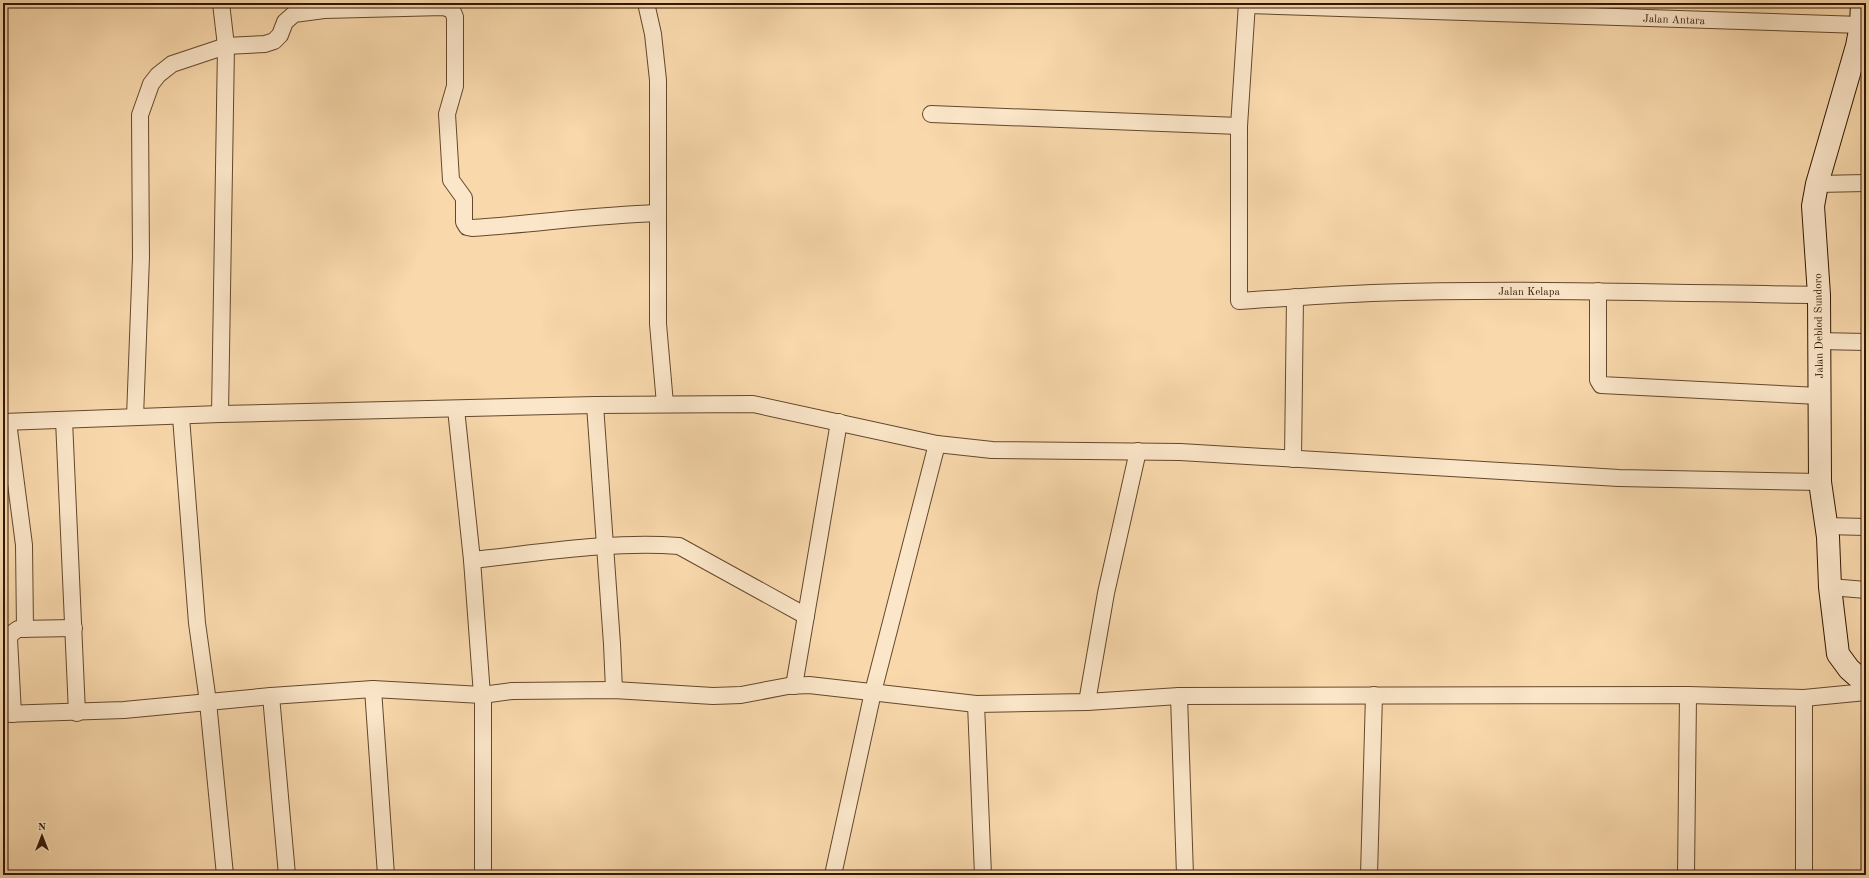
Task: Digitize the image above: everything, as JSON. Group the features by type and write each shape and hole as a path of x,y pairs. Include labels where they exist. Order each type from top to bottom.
{"main road":[{"name":"Jalan Deblod Sundoro","path":"1863,4 1857,46 1817,184 1813,206 1819,295 1820,482 1826,526 1830,587 1838,654 1849,669 1866,684"}],"street":[{"path":"220,414 226,46 221,3"},
{"path":"646,3 653,34 658,80 658,324 665,404"},
{"path":"931,114 1239,126 1247,4"},
{"name":"Jalan Antara","path":"1247,4 1861,25"},
{"path":"135,417 141,257 140,115 151,84 158,75 172,64 226,46 265,44 274,41 289,17 294,14 325,6 444,7 452,10 455,17 455,86 447,114 451,180 464,198 464,222 467,227 525,225 607,215 657,213"},
{"name":"Jalan Kelapa","path":"1239,126 1240,301 1372,293 1598,291 1819,295"},
{"path":"1817,184 1866,183"},
{"path":"1598,291 1598,380 1601,385 1819,396"},
{"path":"1292,459 1295,297"},
{"path":"1820,341 1866,342"},
{"path":"25,629 24,545 5,422 220,414 594,405 753,404 937,444 992,450 1138,451 1619,478 1820,482"},
{"path":"594,405 614,690"},
{"path":"456,409 472,560 482,695 483,874"},
{"path":"181,416 197,623 208,702 225,875"},
{"path":"64,420 77,713"},
{"path":"794,686 840,422"},
{"path":"833,875 873,692 937,444"},
{"path":"1087,702 1106,593 1138,451"},
{"path":"1826,526 1866,527"},
{"path":"472,560 604,547 660,545 679,546 806,616"},
{"path":"1830,587 1866,590"},
{"path":"74,628 18,629 11,634 9,638 8,714 77,713 149,709 271,696 373,689 482,695 512,691 614,690 734,696 809,685 976,704 1087,702 1179,696 1688,695 1804,698 1866,692"},
{"path":"373,689 386,875"},
{"path":"1369,875 1374,695"},
{"path":"1686,875 1688,695"},
{"path":"271,696 287,875"},
{"path":"1179,696 1184,875"},
{"path":"1804,698 1804,875"},
{"path":"976,704 983,875"}]}
